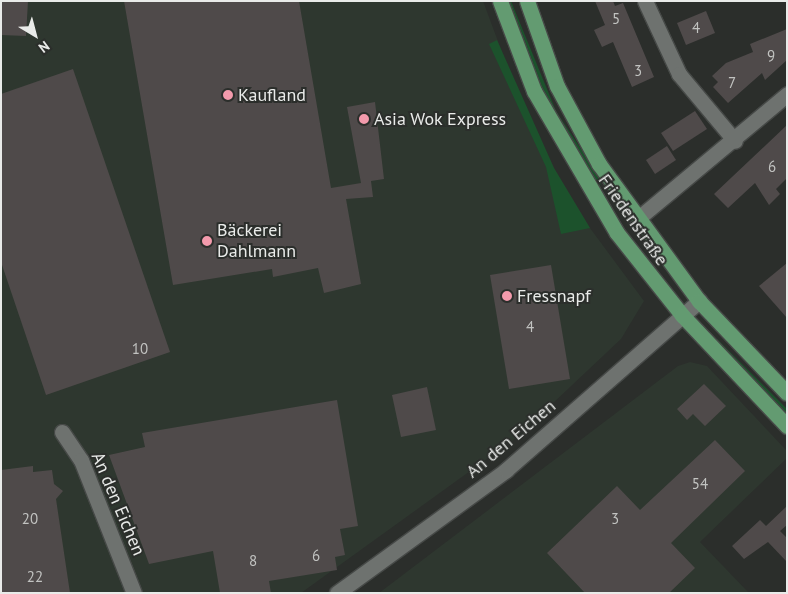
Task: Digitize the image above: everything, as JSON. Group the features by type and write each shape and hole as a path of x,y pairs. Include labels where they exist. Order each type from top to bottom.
{"main road":[{"name":"Friedenstraße","path":"500,1 534,91 580,177 617,233 682,315 787,426"},
{"name":"Friedenstraße","path":"527,1 557,86 599,164 636,220 698,301 787,394"}],"street":[{"path":"645,1 679,74 735,141"},
{"path":"636,220 735,141 787,94"},
{"name":"An den Eichen","path":"337,593 506,470 698,301"},
{"name":"An den Eichen","path":"62,432 81,460 134,593"}],"shaded area":[{"path":"1,1 483,1 515,87 554,168 590,228 644,301 621,339 516,438 301,593 1,593"},
{"path":"690,362 707,366 787,451 787,458 700,542 749,593 379,593 678,366"}],"green space":[{"path":"507,1 511,1 556,111 602,181 597,191 539,85"},
{"path":"497,40 554,168 590,228 561,234 546,167 489,44"},
{"path":"717,339 787,409 787,416 715,343"}],"building":[{"path":"1,1 28,1 26,36 1,35"},
{"name":"Kaufland","path":"124,1 299,1 331,188 361,183 347,107 375,102 384,179 371,181 373,197 346,199 361,284 324,293 318,268 273,277 272,269 173,285"},
{"path":"595,1 613,1 615,6 623,3 654,77 632,87 613,42 602,47 594,30 605,25"},
{"path":"706,11 715,33 686,45 677,23"},
{"path":"787,29 787,60 765,80 762,73 728,103 713,87 718,82 712,76 726,63 753,52 750,44"},
{"path":"73,69 170,352 46,395 1,262 1,94"},
{"path":"695,111 707,129 673,151 661,133"},
{"path":"787,125 787,178 776,189 780,194 769,205 755,183 728,208 714,194"},
{"path":"667,146 676,160 655,174 646,160"},
{"path":"787,263 787,318 759,286"},
{"path":"551,265 570,379 509,389 490,275"},
{"path":"704,384 726,406 705,426 693,414 687,420 677,409"},
{"path":"427,387 436,430 401,437 392,395"},
{"path":"337,400 358,526 340,529 345,555 335,557 337,570 269,581 271,593 220,593 213,551 149,564 109,455 145,447 142,433"},
{"path":"715,440 745,471 671,543 695,568 669,593 585,593 547,553 617,486 640,510"},
{"path":"33,466 33,472 52,470 54,484 63,491 56,499 70,593 1,593 1,470"},
{"path":"787,506 787,525 780,531 787,538 787,562 768,542 744,559 732,546 760,520 766,526"}],"place":[{"name":"Kaufland","path":"228,95"},
{"name":"Asia Wok Express","path":"364,119"},
{"name":"Bäckerei Dahlmann","path":"207,241"},
{"name":"Fressnapf","path":"507,296"}]}
